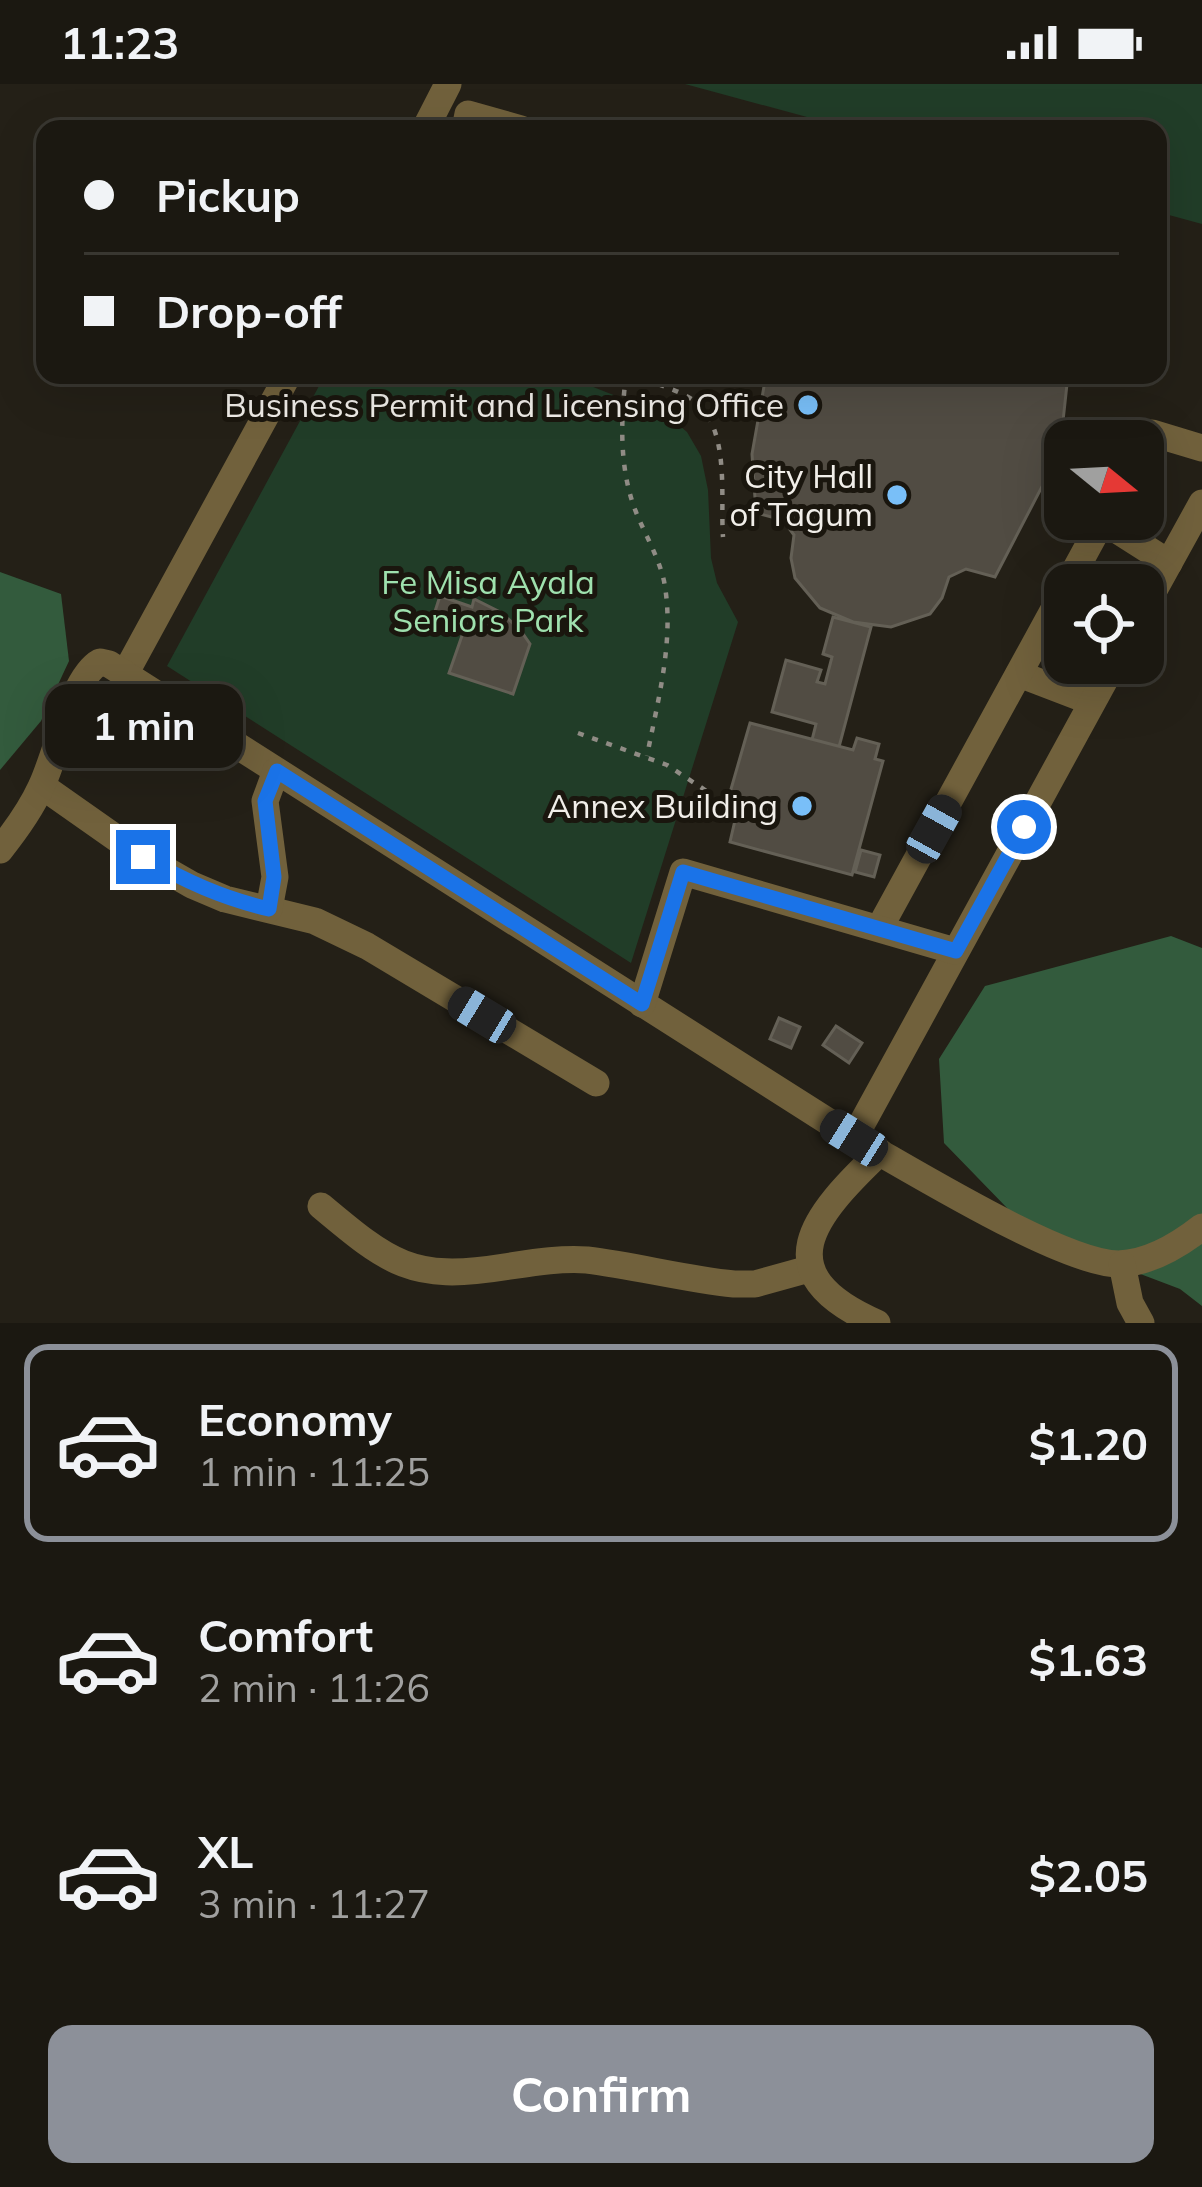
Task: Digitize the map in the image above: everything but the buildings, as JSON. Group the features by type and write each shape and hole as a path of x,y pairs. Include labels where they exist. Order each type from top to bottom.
{"street":[{"path":"430,120 448,84"},
{"path":"125,674 283,384"},
{"path":"1164,435 1202,448"},
{"path":"1164,572 1202,503"},
{"path":"1134,540 1169,563"},
{"path":"880,927 1044,627"},
{"path":"0,850 42,786 84,677 100,662 854,1138 1068,1250 1094,1261 1122,1264 1150,1258 1202,1227"},
{"path":"1018,674 1092,702"},
{"path":"854,1138 1102,684"},
{"path":"269,909 274,877 265,801 277,771"},
{"path":"42,786 143,857 192,885 314,921 367,946 596,1083"},
{"path":"642,1004 683,872 956,951"},
{"path":"877,1323 848,1310 822,1290 809,1269 810,1244 833,1197 880,1152"},
{"path":"321,1206 373,1250 408,1268 448,1275 585,1260 755,1284 809,1269"},
{"path":"1122,1264 1130,1303 1141,1323"}],"path":[{"path":"627,384 621,421 624,457 633,503 663,577 667,607 665,659 647,756"},
{"path":"653,384 689,397 710,421 718,439 723,537"},
{"path":"578,733 647,756 708,792"}],"green space":[{"path":"685,84 1202,84 1202,224 1167,214 1167,120 818,120"},
{"name":"Fe Misa Ayala Seniors Park","path":"320,384 586,384 669,417 687,432 701,456 708,490 711,558 717,583 738,622 631,963 167,666"},
{"path":"0,572 61,594 69,661 41,721 0,770"},
{"path":"1171,936 1202,948 1202,1306 1180,1289 1093,1256 1009,1210 944,1143 939,1059 985,986"}],"place":[{"name":"Business Permit and Licensing Office","path":"808,405"},
{"name":"City Hall of Tagum","path":"897,495"},
{"name":"Annex Building","path":"802,806"}],"route":[{"path":"143,857 192,885 269,909 274,877 265,801 277,771 642,1004 683,872 956,951 1024,827"}]}
